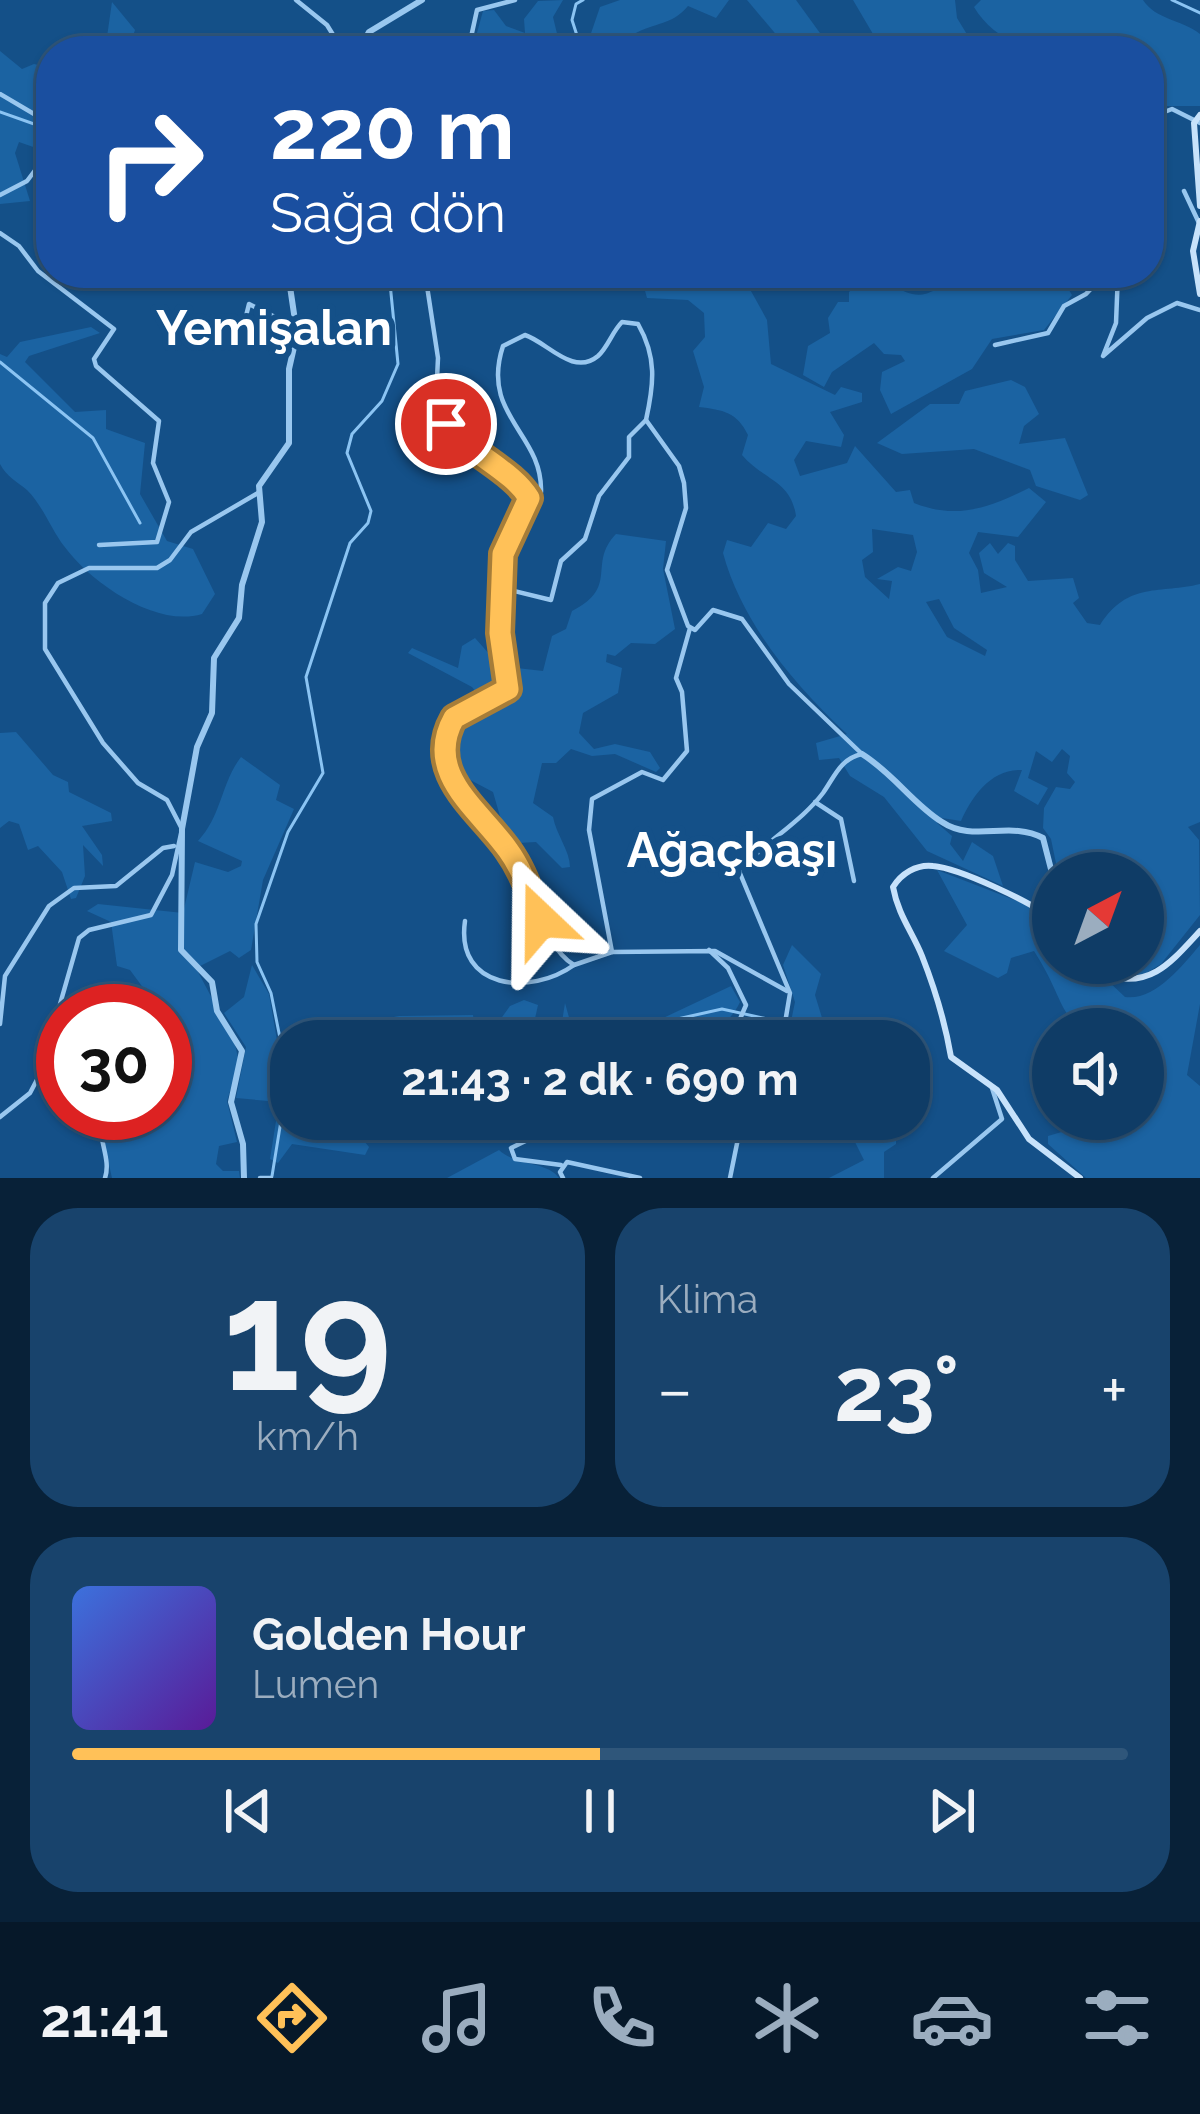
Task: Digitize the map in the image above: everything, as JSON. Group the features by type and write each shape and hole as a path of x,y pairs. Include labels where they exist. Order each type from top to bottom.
{"main road":[{"path":"1199,119 1200,206"},
{"path":"1199,228 1193,251 1200,294"},
{"path":"1032,905 1019,895 935,866 910,871 894,884 908,938 920,951 945,1020 951,1057 992,1088 1029,1138 1080,1178"},
{"path":"1164,969 1200,931"}],"street":[{"path":"296,0 328,25 334,36"},
{"path":"367,36 422,0"},
{"path":"471,36 477,10 515,0"},
{"path":"0,94 36,115"},
{"path":"1164,112 1172,109 1199,119"},
{"path":"0,195 27,181 36,169"},
{"path":"1184,191 1199,228"},
{"path":"0,233 19,246 36,269"},
{"path":"59,288 114,329 94,359 96,366 159,422 153,463 169,502 157,542 99,545"},
{"path":"0,1117 31,1094 56,1043 79,938 89,930 151,915 172,875 197,747 212,713 214,658 239,618 242,586 262,522 258,493 267,471 289,443 294,319 290,288"},
{"path":"427,288 438,358 436,399 446,424 486,465 519,480 536,501 542,492 538,466 496,386 508,340 532,336 568,361 588,361 603,351 616,327 638,324 656,381 646,420 633,430 629,457 599,496 585,539 561,561 551,600 502,588"},
{"path":"994,345 1048,332 1064,306 1092,288"},
{"path":"1117,288 1115,323 1102,356 1147,317 1177,303 1200,310"},
{"path":"255,337 245,316 249,304 284,321 294,319"},
{"path":"612,952 589,830 590,804 599,792 642,772 664,780 687,751 682,692 676,679 690,628 668,570 686,508 684,483 680,466 646,420"},
{"path":"244,1178 243,1144 231,1102 242,1051 218,1010 212,982 181,950 182,829 167,800 138,783 103,743 45,649 45,603 58,583 89,568 158,568 191,532 258,493"},
{"path":"529,498 503,554 500,633 508,689 454,718 443,754 450,778 524,874 541,920 574,965"},
{"path":"690,628 695,630 713,610 742,619 789,684 942,822 965,831 1015,827 1042,838 1046,852"},
{"path":"739,871 770,837 815,802 841,765 862,754"},
{"path":"815,802 841,819 854,881"},
{"path":"0,1024 5,976 49,906 74,888 116,886 163,848 176,846"},
{"path":"677,856 695,865 709,859 739,871 790,993 786,1020"},
{"path":"465,921 462,942 481,976 490,981 546,984 574,965 612,952 709,950 730,954 790,993"},
{"path":"709,950 728,968 746,1005 738,1020"},
{"path":"933,1178 1002,1119 992,1088"},
{"path":"101,1140 109,1165 106,1178"},
{"path":"528,1140 511,1148 514,1159 640,1178"},
{"path":"730,1178 738,1140"},
{"path":"561,1166 563,1178"},
{"path":"260,1178 271,1178"}],"shaded area":[{"path":"563,0 553,17 558,36 476,36 483,11 494,10 506,26 525,33 524,19 538,1"},
{"path":"620,0 729,0 716,18 688,6 634,36 590,36 600,7"},
{"path":"747,0 796,0 822,36 777,36"},
{"path":"853,0 955,0 957,18 968,36 874,36"},
{"path":"981,0 1143,0 1155,12 1200,34 1200,106 1164,106 1164,36 1004,36 974,7"},
{"path":"112,2 135,30 133,36 107,36"},
{"path":"0,51 22,69 36,64 36,148 19,142 15,153 30,201 0,204"},
{"path":"644,288 749,288 767,320 771,364 835,395 841,387 862,393 862,402 830,412 844,435 841,447 806,441 794,460 800,476 847,463 855,446 896,492 910,490 914,503 930,508 973,509 1029,488 1046,502 1018,537 978,532 969,553 978,570 981,593 1007,587 984,573 979,553 990,543 998,554 1008,543 1015,546 1015,560 1028,581 1073,578 1079,598 1073,603 1087,623 1100,625 1134,595 1200,584 1200,822 1188,827 1199,840 1200,915 1164,960 1164,852 1054,852 1043,828 1044,808 1056,787 1070,789 1075,782 1067,773 1070,756 1062,749 1052,762 1036,751 1028,778 1048,788 1038,805 1014,791 1022,770 1011,771 984,785 961,821 942,818 937,823 952,836 950,844 963,861 972,842 993,856 1003,886 927,851 884,797 850,776 839,758 819,760 816,743 847,734 756,628 723,553 727,540 751,547 768,523 786,529 796,516 782,487 742,455 748,435 739,421 722,411 699,407 704,387 693,351 705,337 704,313 688,300 647,298","holes":["872,529 913,535 917,552 911,571 898,567 877,579 892,581 889,599 865,577 862,560 873,552","939,599 954,628 987,650 985,656 947,637 926,602"]},
{"path":"854,288 898,288 920,295 937,289 1068,288 1072,295 1044,330 992,339 972,369 891,414 880,390 882,372 905,361 901,355 884,354 874,343 832,372 824,387 803,375 808,346 830,333 828,318 838,302 849,302"},
{"path":"91,327 100,333 29,356 25,362 75,412 106,410 106,429 145,443 140,494 167,541 193,549 215,594 202,614 165,614 107,587 76,560 33,496 0,464 0,354 7,357 20,342"},
{"path":"1011,380 1025,387 1039,414 1024,426 1019,444 1065,438 1088,495 1080,500 1036,486 1030,470 974,449 902,454 877,443 930,404 959,404 965,391"},
{"path":"616,534 666,541 663,569 675,629 655,644 631,643 615,656 607,654 606,662 622,668 618,693 583,713 579,733 594,749 615,744 650,752 660,768 656,772 615,754 592,756 571,749 556,763 542,763 533,803 553,817 569,861 570,867 562,868 536,842 518,843 506,837 493,792 457,773 461,729 479,696 472,687 408,653 412,648 458,668 462,646 475,638 500,666 543,671 552,636 566,629 572,611 595,593 604,555"},
{"path":"16,732 53,775 68,782 69,792 111,813 112,821 82,826 102,855 103,866 83,845 85,876 76,898 71,899 62,872 38,846 28,850 19,824 9,821 0,828 0,733"},
{"path":"241,757 280,785 276,800 294,809 263,880 251,950 239,958 230,951 196,968 234,1040 239,1062 227,1101 237,1142 219,1146 216,1164 223,1171 239,1171 240,1178 112,1178 103,1140 192,1140 192,984 140,984 130,970 117,966 111,922 87,911 98,904 183,913 195,862 228,872 241,866 242,861 198,841 212,821"},
{"path":"937,870 1032,907 1032,952 1011,958 1007,973 998,978 944,951 967,925"},
{"path":"792,945 821,974 815,995 823,1020 791,1020 795,1002 783,965"},
{"path":"1200,945 1200,1004 1187,1075 1200,1086 1200,1178 1086,1178 1048,1144 1048,1140 1164,1140 1164,1008 1063,1006 1052,984 1111,984 1125,997 1136,997 1164,984"},
{"path":"252,965 269,994 274,1020 270,1101 236,1098 246,1047 224,1013 244,997"},
{"path":"731,986 740,1002 728,1020 659,1020"},
{"path":"524,1000 538,1005 535,1020 500,1020 510,1006"},
{"path":"473,1015 474,1020 378,1020"},
{"path":"273,1140 363,1140 369,1147 365,1155 292,1144 278,1163 270,1159"},
{"path":"854,1140 896,1140 884,1152 884,1178 829,1178 864,1160"},
{"path":"499,1150 547,1169 559,1178 447,1178"}],"waterway":[{"path":"577,36 572,20 576,4 583,0"},
{"path":"1172,0 1200,13"},
{"path":"0,112 36,125"},
{"path":"272,1176 286,1090 284,1058 271,993 257,962 256,924 288,832 323,773 306,677 350,543 368,523 371,511 347,453 352,434 382,401 398,364 390,288"},
{"path":"0,362 93,438 140,523"},
{"path":"673,1020 722,1009 772,1020"}],"district":[{"name":"Yemişalan","path":"274,328"},
{"name":"Ağaçbaşı","path":"732,850"}],"route":[{"path":"446,424 486,465 519,480 529,498 503,554 500,633 508,689 504,696 454,718 445,734 443,754 450,778 524,874 541,920"}]}
